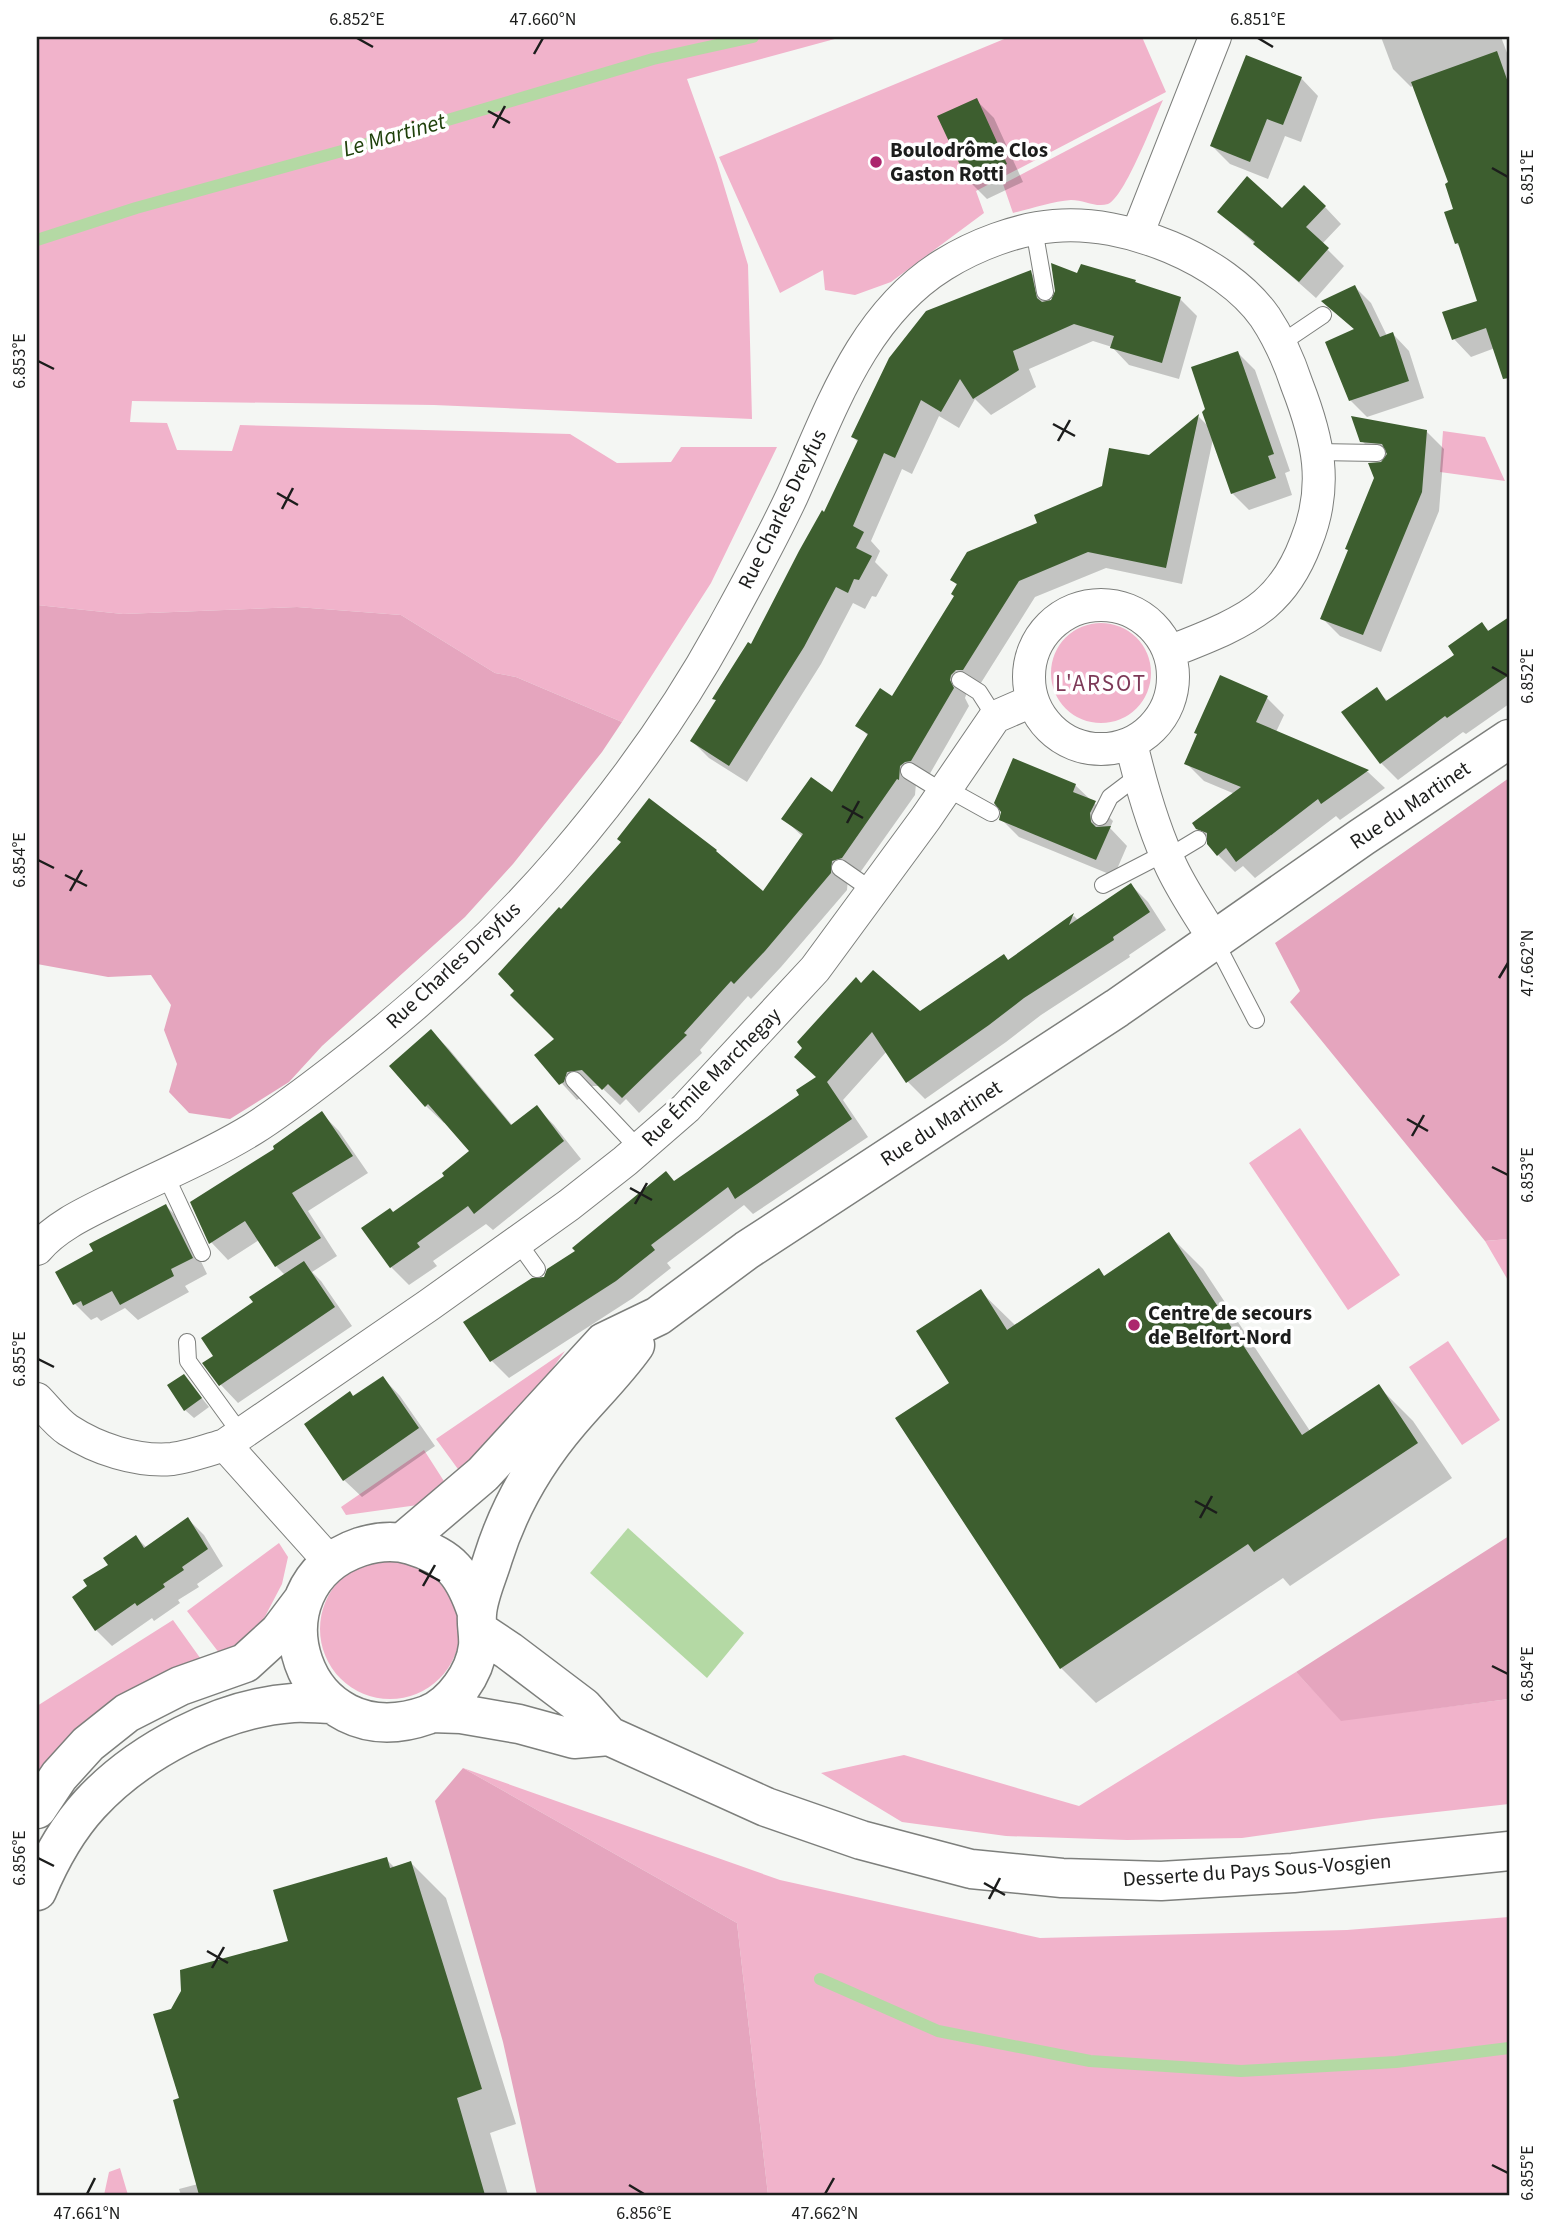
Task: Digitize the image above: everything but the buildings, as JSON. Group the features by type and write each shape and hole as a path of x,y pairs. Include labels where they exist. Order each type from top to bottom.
{"main road":[{"name":"Rue du Martinet","path":"403,1542 483,1474 604,1342 658,1316 747,1250 1117,1008 1509,738"},
{"path":"303,1600 297,1628 300,1656 312,1682 331,1704 354,1717 380,1724 406,1722 431,1713 453,1697 468,1676 478,1648 478,1622 505,1520 514,1503 567,1424 626,1358 658,1316"},
{"path":"37,1808 59,1776 88,1744 127,1713 180,1686 245,1663 279,1632 312,1583 330,1562 348,1551 374,1542 403,1542 434,1552 458,1571 469,1591 478,1622"},
{"name":"Desserte du Pays Sous-Vosgien","path":"478,1622 509,1651 583,1707 610,1736 766,1807 861,1840 971,1869 1062,1878 1161,1881 1293,1872 1509,1851"},
{"path":"40,1870 89,1805 115,1780 172,1741 230,1716 262,1708 293,1703 331,1704"},
{"path":"431,1713 461,1714 519,1724 574,1739 610,1736"}],"street":[{"path":"1137,235 1214,37"},
{"name":"Rue Charles Dreyfus","path":"37,1249 46,1238 91,1210 253,1130 369,1044 496,927 556,865 612,798 696,675 790,499 850,369 883,317 941,265 984,244 1034,229 1077,225 1137,235 1185,255 1224,276 1256,306 1280,344 1311,423 1317,452 1320,488 1314,524 1300,558 1284,585 1261,608 1203,639 1169,652"},
{"path":"1088,605 1113,605 1137,614 1157,630 1169,652 1173,673 1171,694 1163,715 1149,731 1131,743 1108,749 1084,748 1062,738 1044,722 1032,701 1028,676 1033,652 1046,630 1065,614 1088,605"},
{"path":"995,717 1032,701"},
{"name":"Rue Émile Marchegay","path":"233,1439 569,1206 686,1108 815,969 995,717"},
{"path":"1131,743 1139,775 1167,855 1214,939"},
{"path":"37,1399 66,1429 121,1454 171,1459 233,1439 330,1562"}],"lane":[{"path":"1034,229 1045,292"},
{"path":"1280,344 1323,315"},
{"path":"1317,452 1377,453"},
{"path":"960,680 979,692 995,717"},
{"path":"909,771 991,813"},
{"path":"1100,817 1110,797 1139,775"},
{"path":"1103,885 1198,839"},
{"path":"840,867 873,891"},
{"path":"1214,939 1256,1020"},
{"path":"574,1080 639,1149"},
{"path":"165,1174 202,1253"},
{"path":"517,1241 537,1269"},
{"path":"187,1342 188,1361 233,1439"}],"shaded area":[{"path":"37,37 842,37 687,79 717,163 748,265 752,419 434,405 132,401 130,422 167,423 177,450 232,451 240,425 570,434 617,463 671,462 681,447 777,447 711,583 622,722 516,677 495,673 401,615 297,607 123,614 37,605"},
{"name":"Boulodrôme Clos Gaston Rotti","path":"1009,37 1142,37 1166,92 976,191 984,213 891,282 855,295 825,290 823,270 780,293 719,157"},
{"path":"1163,100 1130,173 1115,198 1108,204 1071,200 1013,213 1003,184"},
{"path":"1443,431 1485,437 1505,481 1440,472"},
{"path":"37,605 123,614 297,607 401,615 495,673 516,677 622,722 602,752 513,864 465,917 322,1046 289,1082 230,1119 189,1113 169,1092 177,1064 164,1030 171,1005 151,975 108,977 37,964"},
{"path":"1101,623 1120,626 1137,637 1148,654 1151,673 1148,692 1137,709 1120,720 1101,723 1082,720 1065,709 1054,692 1051,673 1054,654 1065,637 1082,626"},
{"path":"1509,778 1509,1239 1485,1241 1290,1002 1300,991 1275,943"},
{"path":"1300,1128 1400,1275 1348,1310 1249,1163"},
{"path":"1509,1239 1509,1282 1485,1241"},
{"path":"1448,1341 1500,1420 1462,1445 1409,1367"},
{"path":"565,1351 537,1390 463,1476 436,1439"},
{"path":"424,1450 449,1489 425,1504 346,1515 341,1507"},
{"path":"628,1528 744,1633 707,1678 590,1573"},
{"path":"1509,1536 1509,1699 1341,1721 1296,1672"},
{"path":"279,1543 288,1557 282,1584 259,1628 223,1658 187,1611"},
{"path":"390,1559 417,1564 440,1579 455,1602 460,1629 455,1656 440,1679 417,1694 390,1699 363,1694 340,1679 325,1656 320,1629 325,1602 340,1579 363,1564"},
{"path":"173,1620 203,1662 37,1775 37,1706"},
{"path":"1296,1672 1341,1720 1509,1699 1509,1804 1373,1819 1242,1838 1127,1840 1006,1836 902,1822 821,1773 904,1755 1079,1806"},
{"path":"463,1768 780,1880 1040,1938 1347,1930 1509,1917 1509,2195 768,2195 737,1923"},
{"path":"463,1768 737,1923 768,2195 537,2195 503,2042 435,1801"},
{"path":"120,2168 128,2195 104,2195 109,2172"}],"waterway":[{"name":"Le Martinet","path":"37,240 136,208 360,146 653,59 753,37"},
{"path":"820,1979 938,2031 1090,2061 1241,2071 1396,2062 1509,2048"}],"place":[{"name":"Boulodrôme Clos Gaston Rotti","path":"876,162"},
{"name":"Centre de secours de Belfort-Nord","path":"1134,1325"}],"district":[{"name":"L'ARSOT","path":"1101,683"}]}
